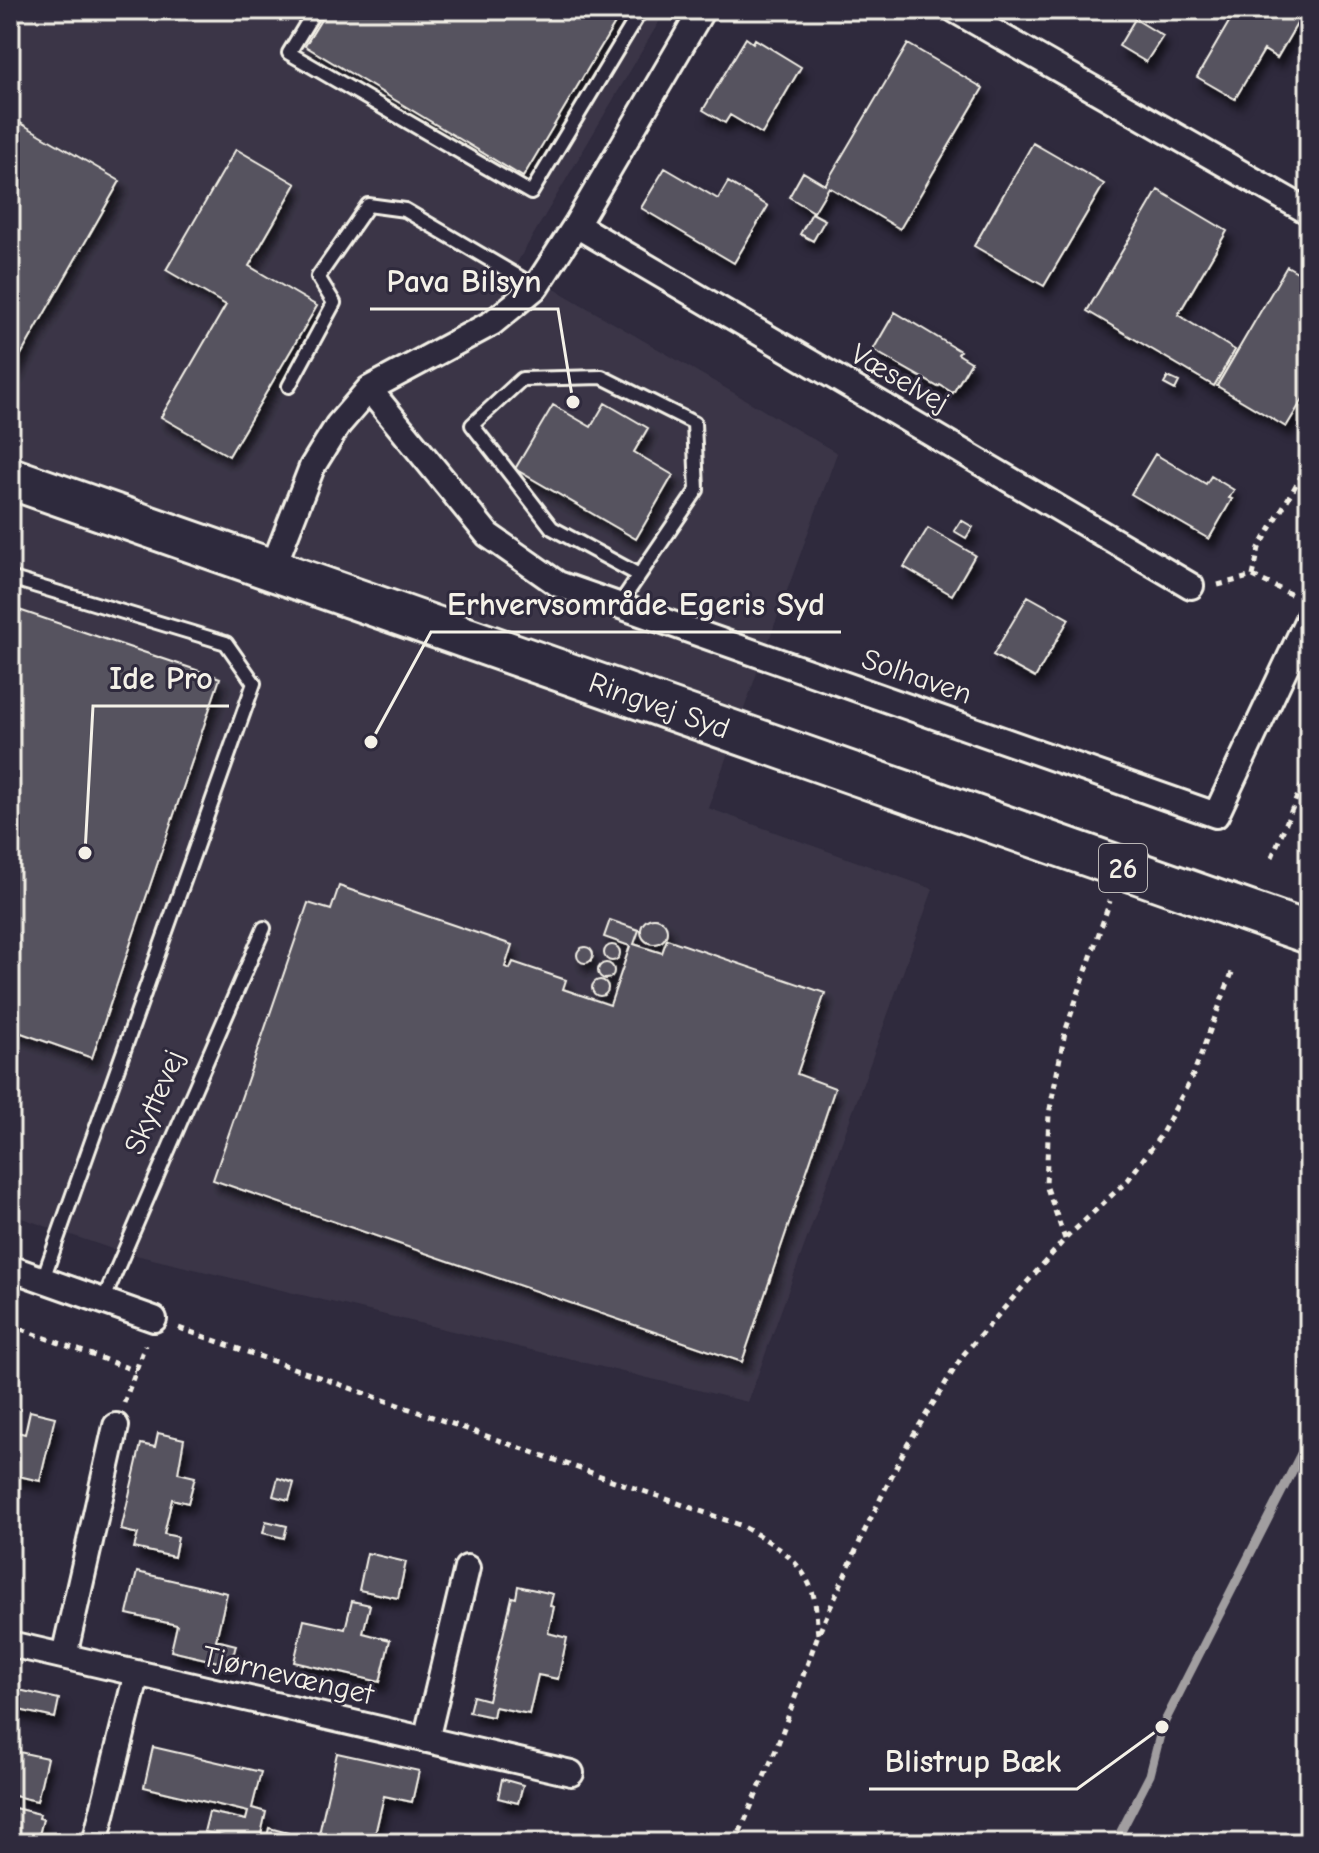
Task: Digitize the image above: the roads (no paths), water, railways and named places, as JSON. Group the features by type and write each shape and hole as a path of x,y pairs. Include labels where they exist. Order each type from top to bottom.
{"main road":[{"name":"Ringvej Syd","path":"10,478 1309,933"}],"street":[{"path":"272,570 312,467 338,425 369,389 492,323 536,287 576,225 702,10"},
{"path":"955,10 1309,212"},
{"name":"Væselvej","path":"576,225 1191,586"},
{"name":"Solhaven","path":"369,389 488,535 558,584 1216,815 1309,617"},
{"path":"10,1268 154,1319"},
{"path":"64,1656 116,1426"},
{"path":"426,1740 467,1568"},
{"name":"Tjørnevænget","path":"10,1644 571,1773"},
{"path":"95,1843 137,1673"}],"lane":[{"path":"315,10 289,53 531,193 641,10"},
{"path":"289,386 334,303 318,277 368,205 405,210 536,287"},
{"path":"619,605 697,490 694,423 602,377 522,379 472,425 552,528 639,575"},
{"path":"10,578 226,643 254,683 43,1279"},
{"name":"Skyttevej","path":"103,1301 264,928"}],"waterway":[{"path":"1115,1843 1150,1775 1162,1727 1309,1438"}],"place":[{"name":"Pava Bilsyn","path":"573,402"},
{"name":"Erhvervsområde Egeris Syd","path":"371,742"},
{"name":"Ide Pro","path":"85,853"},
{"name":"Blistrup Bæk","path":"1162,1727"}]}
